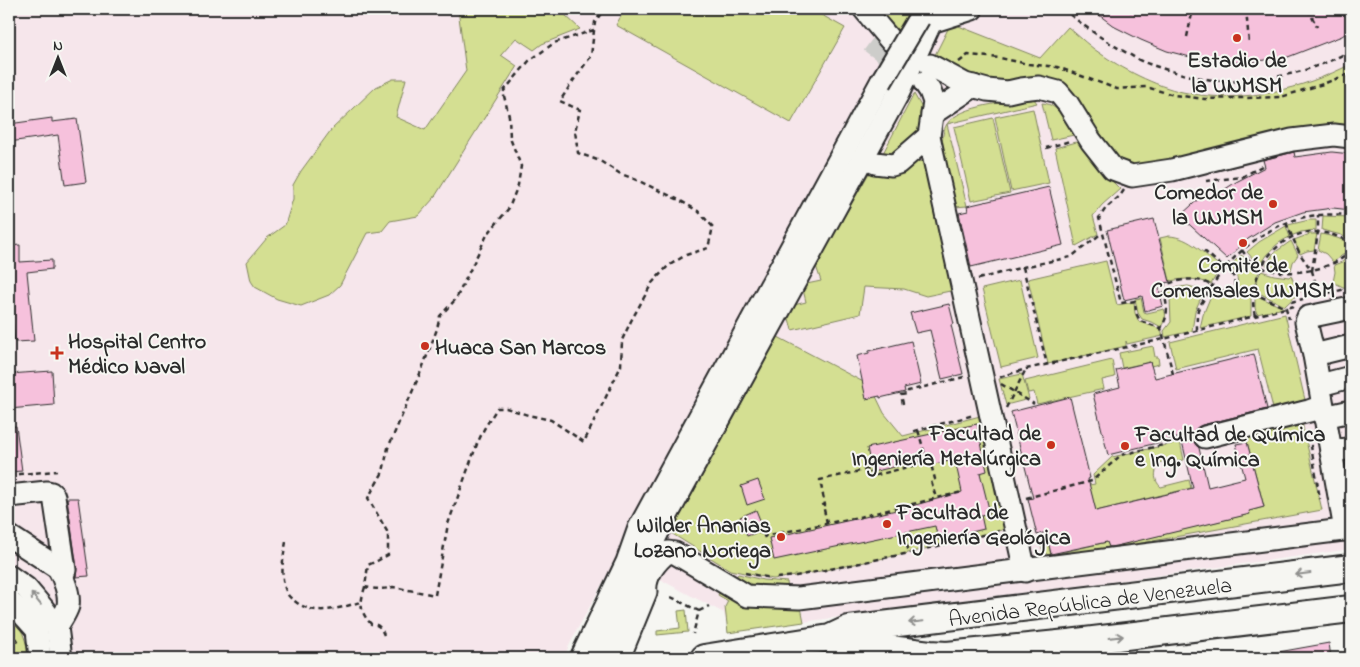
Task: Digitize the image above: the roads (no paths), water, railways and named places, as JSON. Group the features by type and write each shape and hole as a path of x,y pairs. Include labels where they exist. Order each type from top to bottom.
{"main road":[{"name":"Avenida República de Venezuela","path":"704,658 830,638 849,629 1351,568"},
{"name":"Avenida República de Venezuela","path":"830,638 891,654 940,655 1069,651 1351,610"},
{"path":"963,616 956,622 953,629 953,637 964,650 972,653"}],"street":[{"path":"864,9 880,41"},
{"path":"600,658 659,530 898,92 931,22 972,9"},
{"path":"581,658 627,562 639,528 919,13"},
{"path":"1025,571 929,136 936,75 987,90 1008,92 1039,87 1058,92 1068,104 1091,141 1113,169 1132,176 1172,170 1292,140 1334,135 1351,137"},
{"path":"932,114 974,86"},
{"path":"875,162 892,165 898,163 929,136"},
{"path":"619,658 646,592 652,588 661,569 660,561 668,552 672,552 747,596 799,598 1348,529 1341,450 1324,412 1306,319 1351,308"},
{"path":"1314,355 1351,346"},
{"path":"1320,385 1351,377"},
{"path":"1205,437 1309,411 1351,411"},
{"path":"9,496 52,493 65,570 62,575"},
{"path":"9,536 58,568 62,575 66,583 68,606 56,627"},
{"path":"9,576 26,588 56,627 61,658"},
{"path":"9,601 37,630 40,658"}],"tunnel":[{"path":"870,42 908,70"}],"place":[{"name":"Estadio de la UNMSM","path":"1237,38"},
{"name":"Comedor de la UNMSM","path":"1273,204"},
{"name":"Comité de Comensales UNMSM","path":"1243,243"},
{"name":"Huaca San Marcos","path":"425,346"},
{"name":"Hospital Centro Médico Naval","path":"57,353"},
{"name":"Facultad de Ingeniería Metalúrgica","path":"1051,445"},
{"name":"Facultad de Química e Ing. Química","path":"1125,446"},
{"name":"Facultad de Ingeniería Geológica","path":"887,524"},
{"name":"Wilder Ananias Lozano Noriega","path":"781,537"}]}
